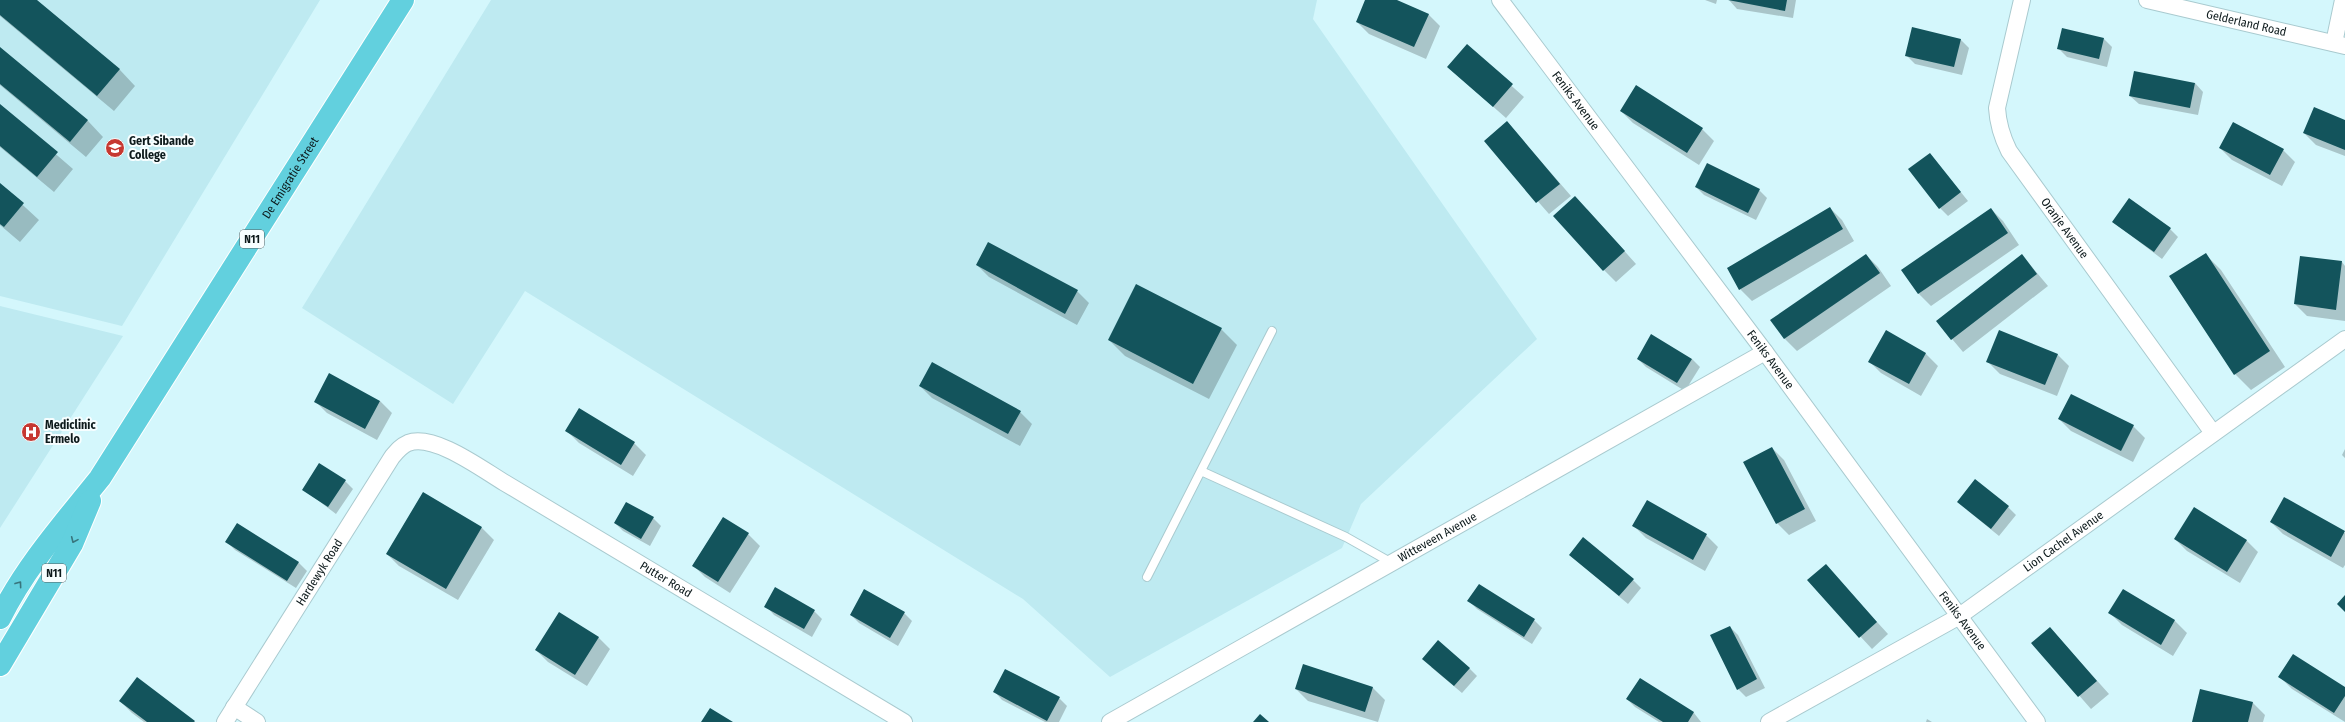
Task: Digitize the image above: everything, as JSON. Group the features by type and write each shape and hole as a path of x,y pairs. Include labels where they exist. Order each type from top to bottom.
{"highway":[{"name":"De Emigratie Street","path":"0,618 13,592 55,534 100,478 403,0"},
{"name":"De Emigratie Street","path":"0,665 72,544 100,478"}],"street":[{"name":"Feniks Avenue","path":"1500,0 1765,352 1958,617 2037,722"},
{"name":"Oranje Avenue","path":"2022,0 1997,108 1998,123 2009,152 2213,433"},
{"name":"Gelderland Road","path":"2147,0 2339,45"},
{"path":"2339,45 2343,0"},
{"name":"Lion Cachel Avenue","path":"1769,722 1958,617 2345,339"},
{"name":"Witteveen Avenue","path":"1110,722 1765,352"},
{"name":"Hardewyk Road","path":"225,722 392,457 400,448 409,443 426,441"},
{"name":"Putter Road","path":"426,441 445,448 904,722"},
{"path":"234,707 257,722"}],"lane":[{"path":"1147,578 1272,331"},
{"path":"1201,471 1346,538 1392,563"}],"shaded area":[{"name":"Gert Sibande College","path":"0,0 320,0 122,326 0,296"},
{"path":"491,0 1317,0 1313,19 1537,339 1361,504 1342,548 1110,677 1023,599 525,291 453,404 302,308"},
{"name":"Mediclinic Ermelo","path":"0,306 123,336 0,528"}],"building":[{"path":"0,0 37,0 120,69 97,96 0,15"},
{"path":"1365,0 1397,0 1429,14 1414,47 1356,22"},
{"path":"1728,0 1787,0 1785,11"},
{"path":"1912,27 1961,39 1954,67 1905,56"},
{"path":"2062,28 2104,38 2099,59 2057,49"},
{"path":"1467,44 1513,84 1493,107 1447,67"},
{"path":"0,47 88,120 70,142 0,84"},
{"path":"2134,71 2195,83 2190,108 2129,96"},
{"path":"1636,85 1703,128 1687,153 1620,111"},
{"path":"0,104 58,152 37,177 0,146"},
{"path":"2314,107 2345,120 2345,150 2303,133"},
{"path":"1507,121 1560,184 1536,203 1484,141"},
{"path":"2233,122 2284,149 2270,175 2219,148"},
{"path":"1930,153 1961,192 1939,209 1908,169"},
{"path":"1707,163 1760,189 1748,213 1695,187"},
{"path":"0,183 24,203 4,227 0,224"},
{"path":"1575,196 1625,251 1603,271 1553,216"},
{"path":"2129,198 2171,228 2154,252 2112,222"},
{"path":"1830,207 1843,229 1739,290 1727,268"},
{"path":"1991,208 2008,233 1918,294 1901,270"},
{"path":"988,242 1078,290 1065,314 976,265"},
{"path":"2206,253 2270,351 2234,375 2169,276"},
{"path":"1866,254 1880,273 1784,339 1770,320"},
{"path":"2022,254 2037,274 1951,340 1936,321"},
{"path":"2300,256 2342,261 2336,310 2294,304"},
{"path":"1136,284 1222,328 1193,384 1108,340"},
{"path":"1886,330 1926,353 1909,384 1868,362"},
{"path":"1999,330 2058,354 2045,385 1986,362"},
{"path":"1651,334 1692,359 1677,383 1637,359"},
{"path":"932,362 1021,411 1008,434 919,386"},
{"path":"329,373 380,401 365,429 314,402"},
{"path":"2071,394 2134,425 2121,451 2058,419"},
{"path":"579,408 635,442 621,465 565,431"},
{"path":"1772,447 1805,509 1776,524 1743,462"},
{"path":"319,463 346,480 328,507 302,490"},
{"path":"1975,479 2009,506 1991,529 1957,502"},
{"path":"423,492 482,527 446,589 386,554"},
{"path":"2284,497 2345,531 2331,557 2270,522"},
{"path":"1647,500 1707,534 1693,560 1632,526"},
{"path":"626,502 654,517 641,539 614,523"},
{"path":"2194,507 2247,540 2227,572 2174,539"},
{"path":"723,517 749,533 718,582 692,566"},
{"path":"237,523 299,562 287,581 225,542"},
{"path":"1583,537 1634,579 1619,596 1569,555"},
{"path":"1826,564 1877,622 1859,638 1807,580"},
{"path":"1479,584 1535,619 1524,637 1467,601"},
{"path":"775,587 815,610 804,629 764,607"},
{"path":"864,589 905,612 890,638 850,615"},
{"path":"2123,589 2175,620 2161,645 2108,613"},
{"path":"2345,595 2345,612 2337,604"},
{"path":"559,612 599,637 575,675 535,650"},
{"path":"1730,626 1757,679 1737,690 1710,635"},
{"path":"2050,627 2097,681 2078,697 2031,643"},
{"path":"1438,640 1470,668 1454,686 1422,659"},
{"path":"2293,654 2345,687 2345,696 2334,713 2278,677"},
{"path":"1303,664 1373,687 1365,712 1295,689"},
{"path":"1005,669 1060,697 1047,721 993,692"},
{"path":"137,677 195,721 147,722 119,701"},
{"path":"1640,678 1694,712 1688,722 1663,722 1626,699"},
{"path":"2200,689 2253,702 2248,722 2192,722"},
{"path":"710,708 733,722 701,722"},
{"path":"1260,714 1269,722 1253,722"}],"place":[{"name":"Gert Sibande College","path":"115,148"},
{"name":"Mediclinic Ermelo","path":"31,432"}]}
